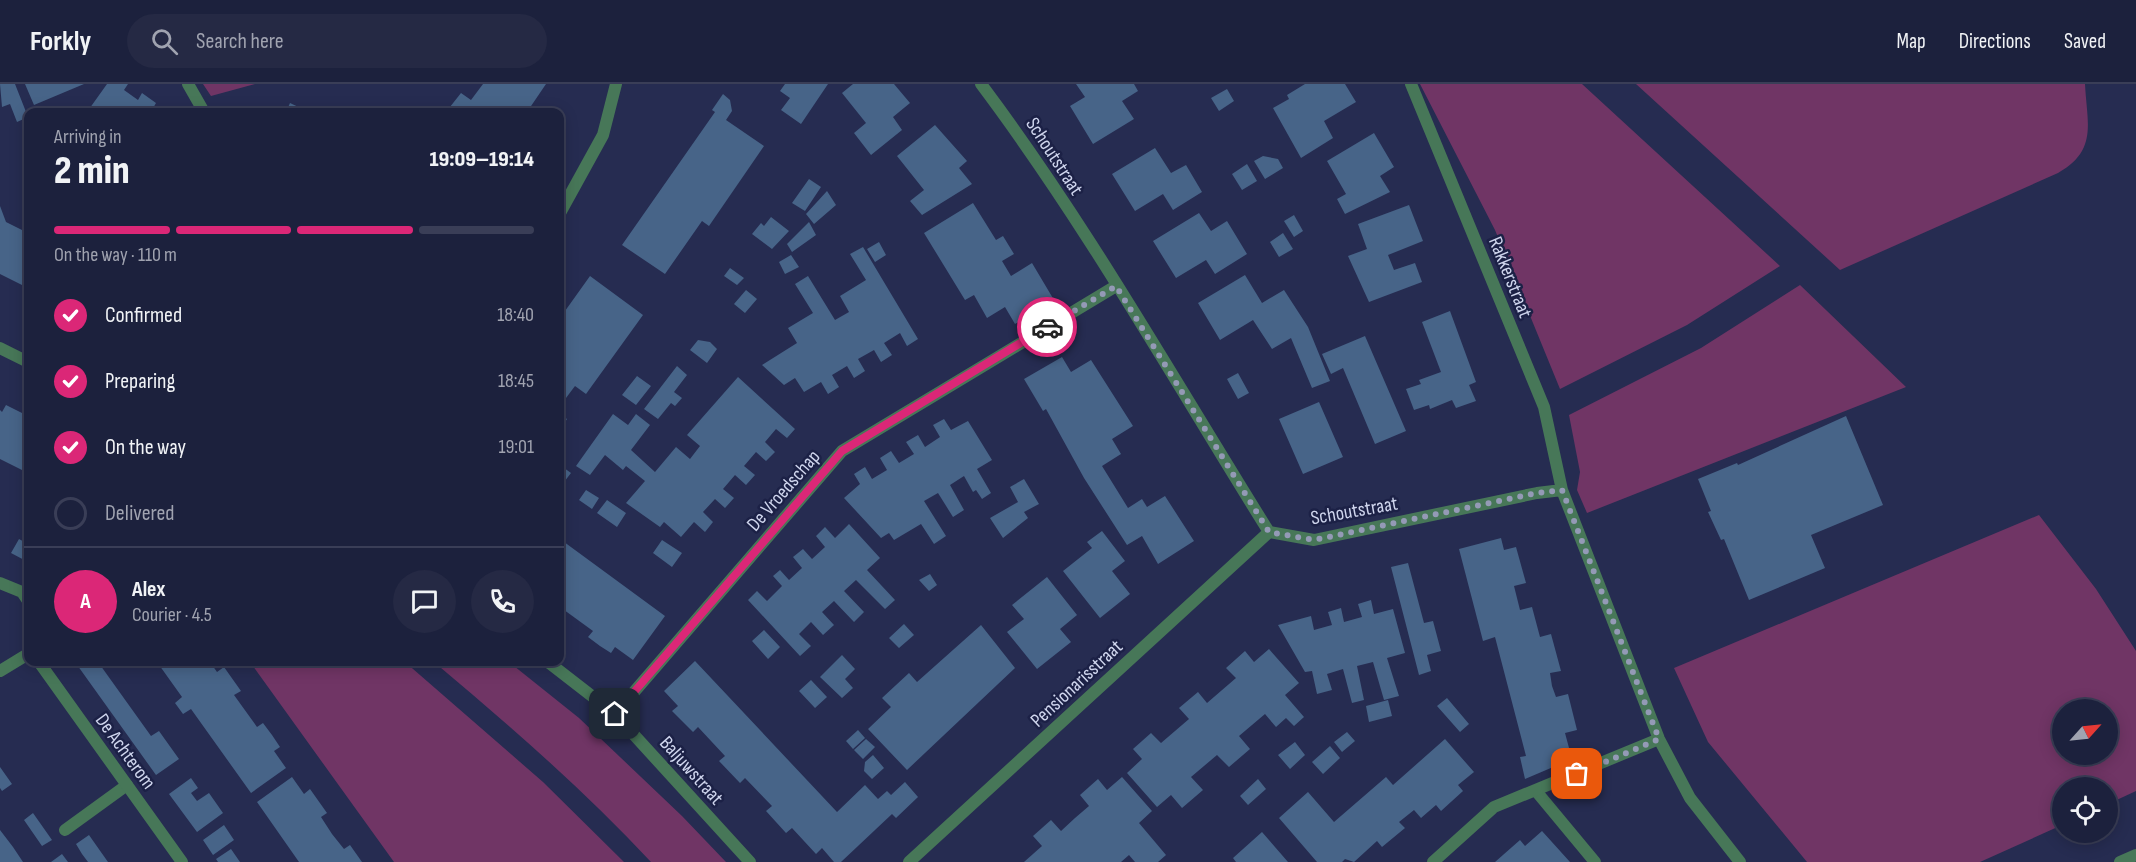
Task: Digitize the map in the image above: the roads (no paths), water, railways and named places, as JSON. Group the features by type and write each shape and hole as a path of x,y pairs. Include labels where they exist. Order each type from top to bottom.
{"street":[{"path":"188,84 202,108"},
{"path":"564,206 603,135 616,84"},
{"name":"Schoutstraat","path":"981,84 1016,130 1269,532 1314,540 1537,493 1562,490"},
{"name":"Rakkerstraat","path":"1411,84 1544,408 1562,490"},
{"name":"De Vroedschap","path":"615,714 842,451 1116,286"},
{"path":"0,348 24,360"},
{"path":"1562,490 1659,739 1690,798 1740,862"},
{"name":"Pensionarisstraat","path":"909,862 1269,532"},
{"path":"0,583 24,595"},
{"path":"0,671 24,656"},
{"name":"De Achterom","path":"42,666 182,862"},
{"name":"Baljuwstraat","path":"553,666 615,714 750,862"},
{"path":"1433,862 1494,807 1659,739"},
{"path":"65,830 127,785"},
{"path":"1536,791 1595,862"},
{"path":"2120,862 2136,855"}]}
